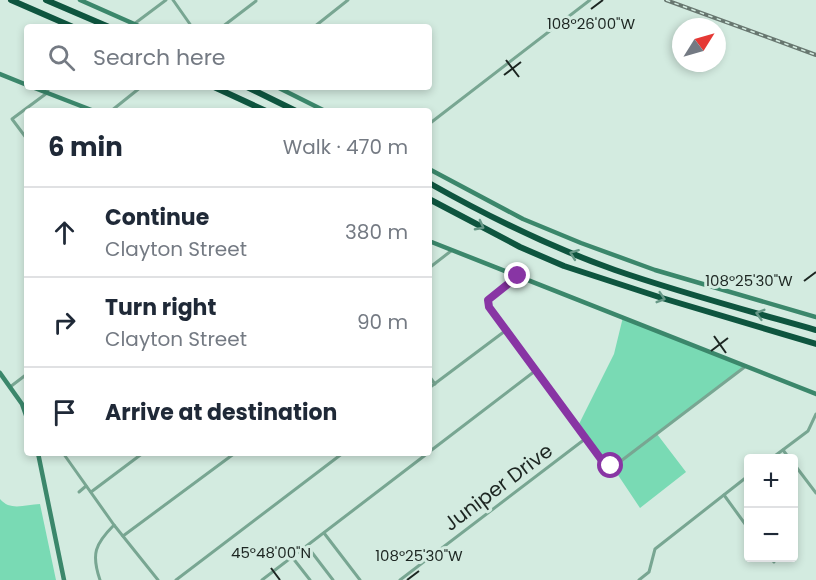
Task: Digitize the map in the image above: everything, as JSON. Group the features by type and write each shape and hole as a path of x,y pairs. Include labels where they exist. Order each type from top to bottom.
{"highway":[{"path":"10,0 66,24"},
{"path":"46,0 102,24"},
{"path":"220,90 260,108"},
{"path":"253,90 290,108"},
{"path":"432,185 527,235 597,263 816,330"},
{"path":"432,200 520,247 564,266 816,344"}],"street":[{"path":"80,0 134,24 166,0"},
{"path":"173,0 190,24"},
{"path":"318,24 348,0"},
{"path":"432,122 588,0"},
{"path":"226,24 256,1"},
{"path":"0,74 24,84"},
{"path":"40,90 86,108"},
{"path":"27,108 48,90"},
{"path":"115,108 137,90"},
{"path":"284,90 319,108"},
{"path":"24,110 12,119 24,135"},
{"path":"432,171 523,219 581,243 655,270 816,317"},
{"path":"432,243 816,394"},
{"path":"432,266 452,250"},
{"path":"518,276 488,300 489,307 606,466 617,464 746,366"},
{"path":"432,386 505,331"},
{"path":"432,451 535,371"},
{"path":"0,373 24,410"},
{"path":"10,387 24,376"},
{"path":"432,380 435,384"},
{"path":"778,454 808,431 816,414"},
{"name":"Juniper Drive","path":"400,580 585,439"},
{"path":"783,450 786,454"},
{"path":"39,456 64,580"},
{"path":"65,456 114,525 158,580"},
{"path":"91,492 139,456"},
{"path":"123,536 231,456"},
{"path":"176,580 339,456"},
{"path":"262,580 425,456"},
{"path":"798,469 816,493"},
{"path":"639,580 649,572 655,549 744,479"},
{"path":"79,492 87,486"},
{"path":"724,495 744,522"},
{"path":"100,580 95,566 96,547 114,525"},
{"path":"324,533 360,580"},
{"path":"307,546 333,580"},
{"path":"292,557 310,580"}],"green space":[{"path":"623,317 746,366 657,434 686,472 640,508 612,466 606,466 577,428 614,354"},
{"path":"0,499 14,506 40,504 56,580 0,580"}],"railway":[{"path":"666,0 816,55"}],"route":[{"path":"518,276 488,300 489,307 606,466 611,466"}]}
